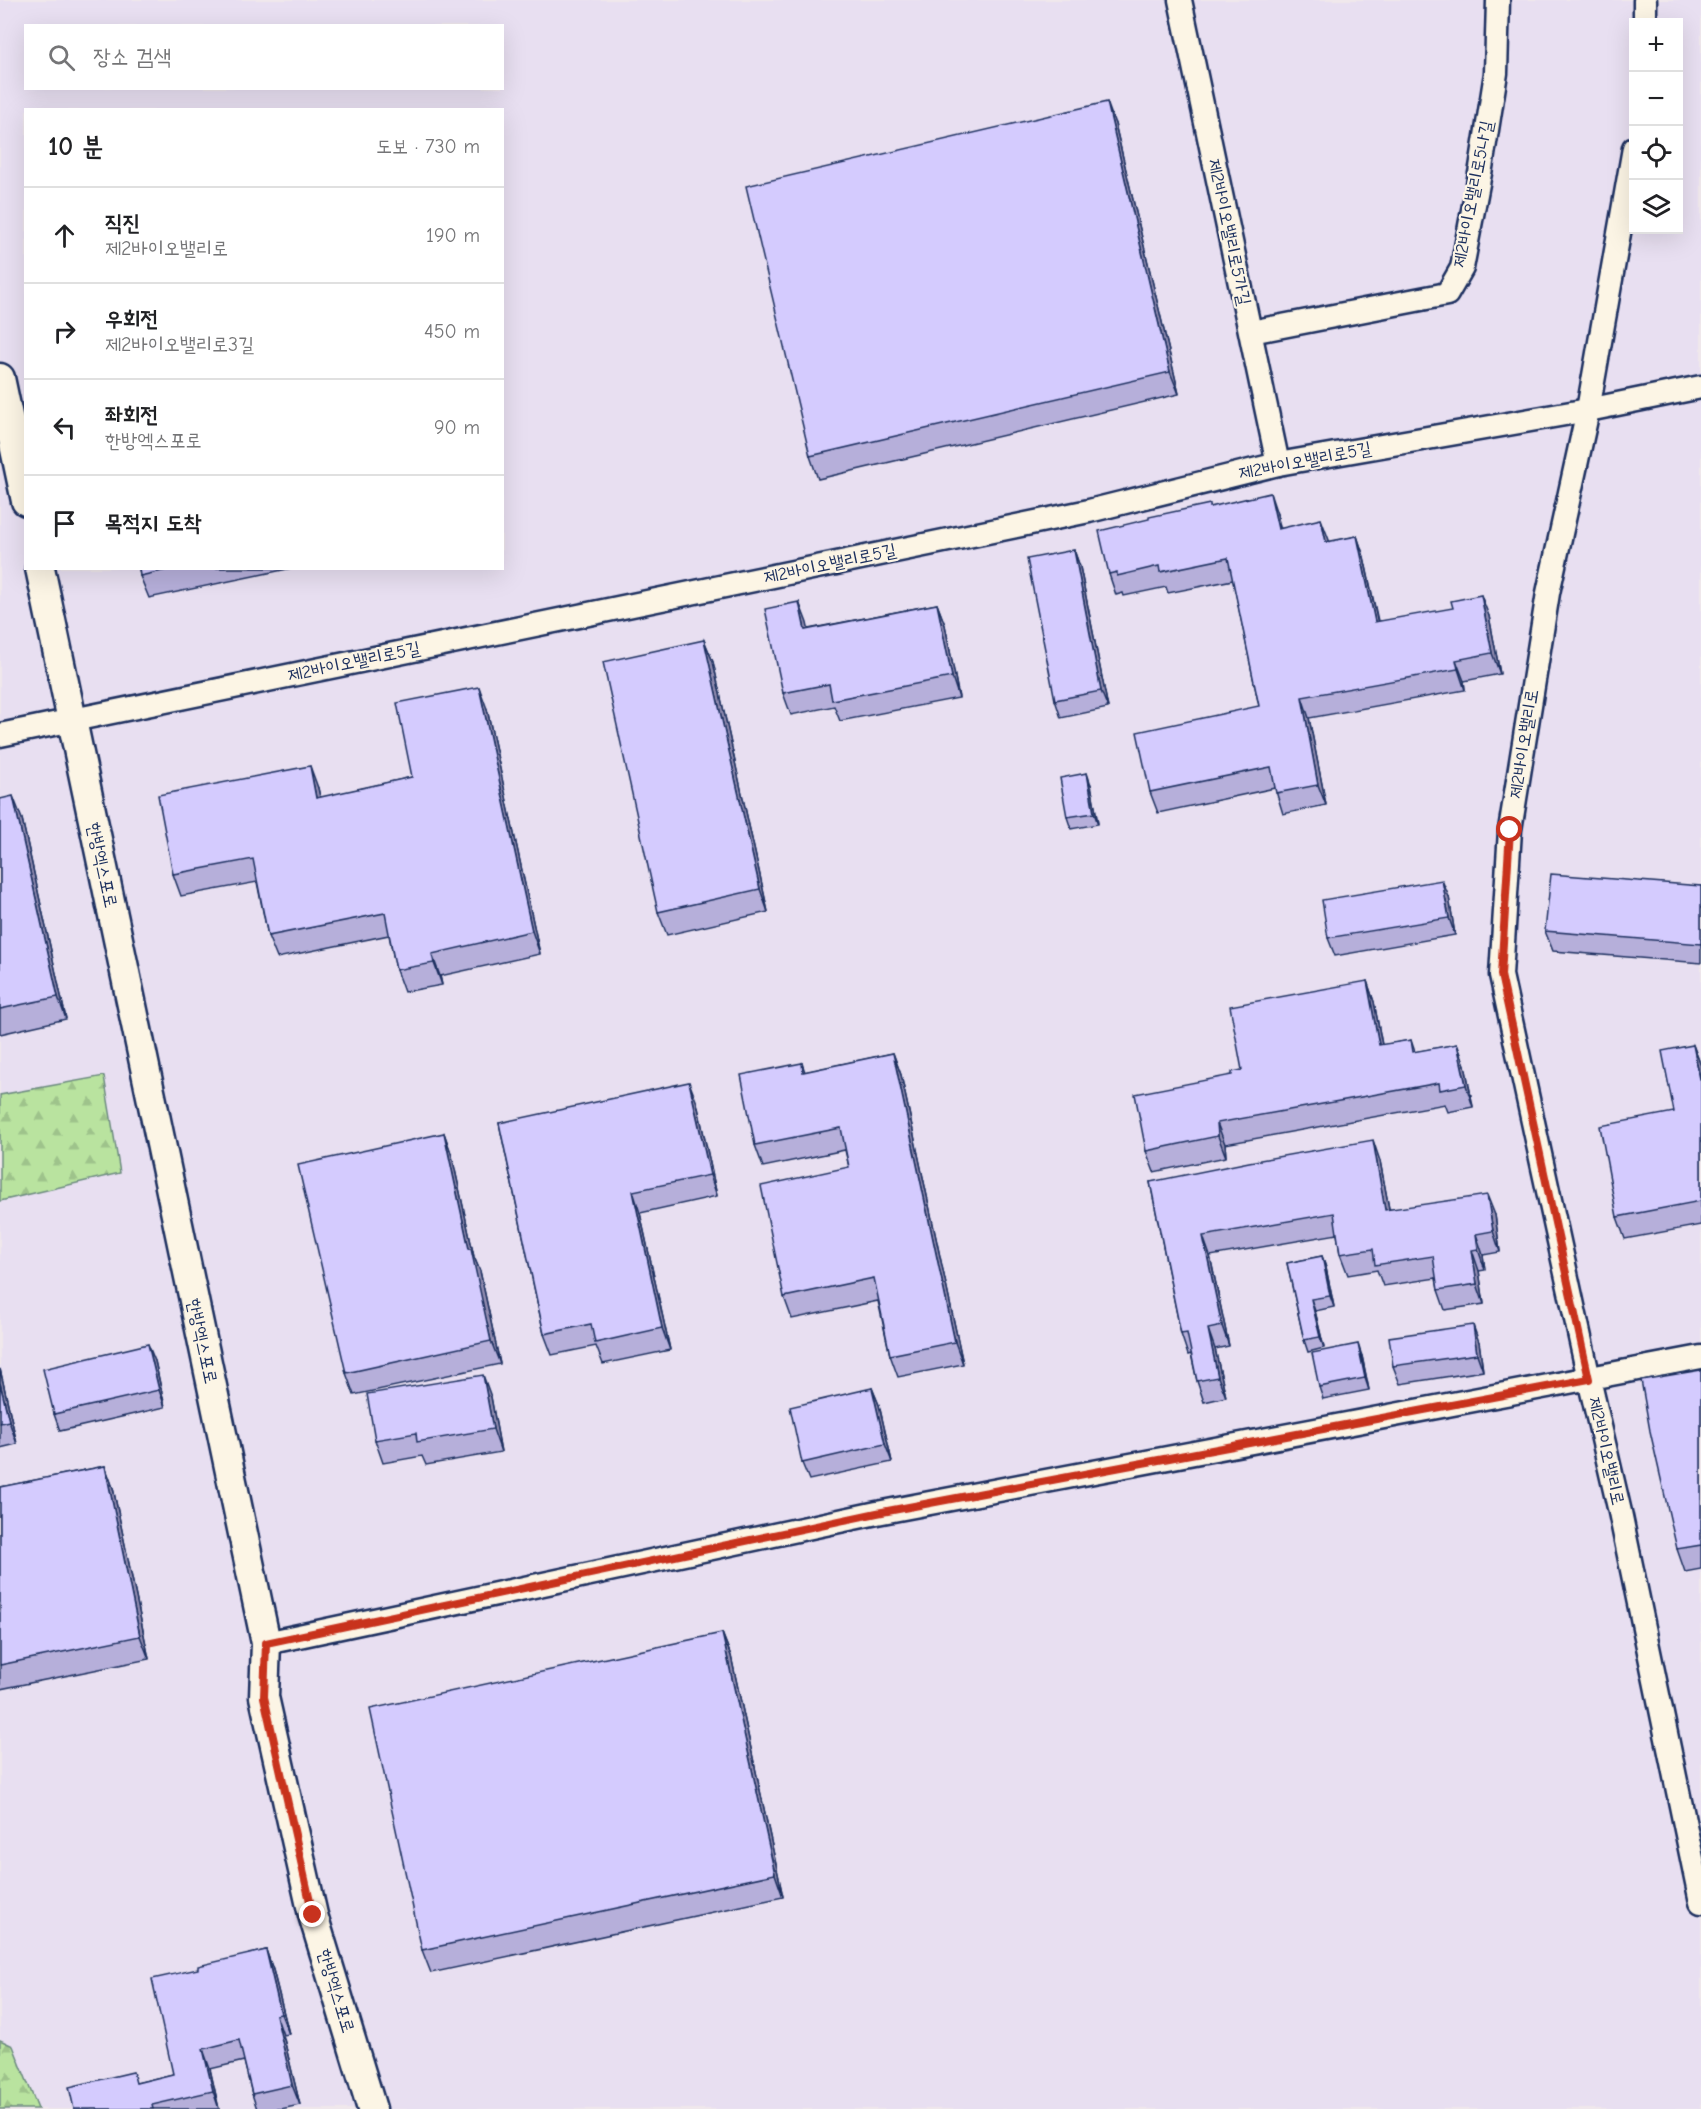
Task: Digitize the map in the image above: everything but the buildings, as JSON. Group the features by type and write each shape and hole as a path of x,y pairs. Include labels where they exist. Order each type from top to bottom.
{"street":[{"name":"제2바이오밸리로5가길","path":"1180,0 1278,464"},
{"name":"제2바이오밸리로5나길","path":"1251,332 1447,294 1462,268 1481,168 1496,73 1498,0"},
{"path":"1645,0 1645,18"},
{"name":"제2바이오밸리로","path":"1629,176 1588,410 1548,593 1512,818 1501,975 1620,1512 1701,1902"},
{"path":"0,378 24,492"},
{"name":"제2바이오밸리로5길","path":"0,735 1089,511 1278,464 1588,410 1701,387"},
{"name":"한방엑스포로","path":"40,570 266,1643 264,1697 313,1915 372,2109"},
{"path":"266,1643 877,1513 1701,1357"}],"shaded area":[{"path":"0,0 1701,0 1701,2109 0,2109"}],"green space":[{"path":"104,1076 120,1173 0,1201 0,1095"},
{"path":"0,2040 13,2046 38,2109 0,2109"}],"route":[{"path":"313,1915 264,1697 266,1643 877,1513 1589,1379 1501,975 1510,830"}]}
